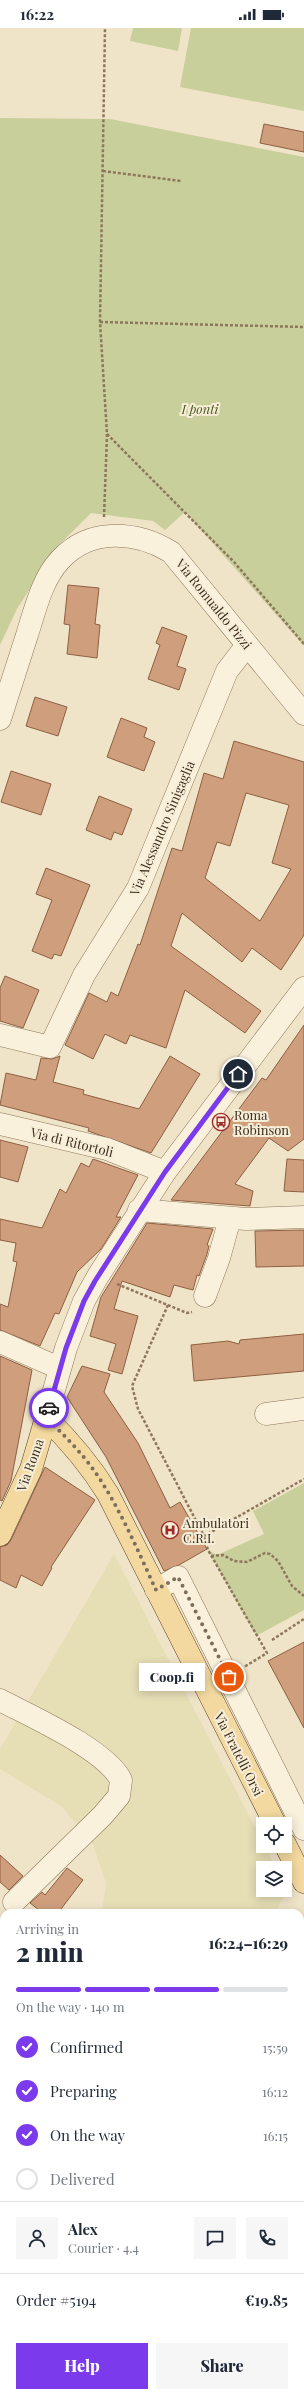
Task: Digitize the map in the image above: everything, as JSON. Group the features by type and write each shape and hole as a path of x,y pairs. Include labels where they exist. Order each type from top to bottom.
{"main road":[{"name":"Via Roma","path":"0,1535 31,1469 46,1418"},
{"name":"Via Fratelli Orsi","path":"46,1418 76,1448 91,1467 135,1546 271,1817"},
{"path":"290,1853 302,1874"}],"street":[{"name":"Via Romualdo Pizzi","path":"0,718 40,595 51,572 60,560 73,548 103,537 122,535 138,537 158,544 171,552 304,714"},
{"name":"Via Alessandro Sinigaglia","path":"0,1035 50,1047 84,975 138,888 227,671 247,645"},
{"name":"Via Roma","path":"46,1418 59,1368 84,1301 139,1210 165,1172 304,988"},
{"name":"Via di Ritortoli","path":"0,1124 107,1149 165,1172"},
{"path":"139,1210 230,1218 304,1217"},
{"path":"204,1296 219,1258 230,1218"},
{"path":"0,1342 59,1368"},
{"path":"266,1414 304,1409"},
{"path":"156,1590 178,1577 304,1829"},
{"path":"0,1700 84,1746 113,1766 121,1780 119,1796 103,1815 14,1902"}],"path":[{"path":"103,537 107,434 100,322 105,28"},
{"path":"103,171 181,181"},
{"path":"100,322 304,327"},
{"path":"107,434 234,562 304,644"},
{"path":"112,1282 187,1313 199,1310 204,1296"},
{"path":"168,1305 132,1386 138,1409 204,1536 208,1550 267,1653 229,1677"},
{"path":"204,1536 304,1479"},
{"path":"212,1556 223,1554 234,1561 247,1562 265,1553 275,1556 292,1586 304,1596"},
{"path":"272,1640 304,1619"}],"shaded area":[{"path":"114,1554 256,1829 256,1853 268,1853 272,1861 256,1861 256,1897 282,1897 278,1909 103,1909 106,1883 93,1844 61,1806 0,1769 0,1749"}],"green space":[{"path":"133,28 182,28 178,51 130,41"},
{"path":"191,28 304,28 304,111 180,87"},
{"name":"I ponti","path":"0,118 110,119 304,157 304,646 185,512 165,530 153,521 91,513 56,548 17,609 0,645"},
{"path":"304,1483 304,1610 256,1636 208,1550 217,1555 264,1534 253,1511"}],"building":[{"path":"264,124 304,132 304,152 260,143"},
{"path":"68,585 99,588 95,624 100,625 97,658 67,654 70,625 64,624"},
{"path":"162,627 187,636 177,666 186,669 179,690 148,679 160,645 156,643"},
{"path":"35,697 67,707 58,736 26,726"},
{"path":"121,718 147,728 144,737 155,742 144,771 107,757"},
{"path":"234,741 304,762 304,935 281,970 252,948 242,962 182,913 171,946 261,1011 245,1033 185,990 166,1048 130,1035 126,1044 105,1034 93,1059 65,1045 89,993 107,1002 111,992 118,996 138,944 140,945 172,848 182,851 204,773 223,779","holes":["246,793 289,805 272,863 291,869 260,921 205,878 217,842 230,846"]},
{"path":"11,771 51,784 41,815 1,802"},
{"path":"99,796 132,809 122,835 114,832 111,840 86,830"},
{"path":"46,868 90,885 61,956 54,954 52,959 32,951 52,900 36,894"},
{"path":"5,976 39,990 23,1028 0,1021 0,988"},
{"path":"304,1025 304,1139 288,1151 269,1138 235,1184 253,1191 250,1206 171,1200 262,1078 266,1080"},
{"path":"60,1056 53,1082 84,1090 83,1094 139,1109 170,1056 200,1074 151,1153 88,1131 89,1128 0,1105 6,1073 36,1080 41,1058 52,1059"},
{"path":"0,1140 28,1147 18,1182 0,1177"},
{"path":"93,1159 138,1175 116,1217 121,1217 101,1249 77,1272 59,1314 55,1313 40,1346 0,1330 0,1304 8,1307 17,1262 13,1261 16,1243 0,1240 0,1219 42,1228 60,1189 66,1193 81,1163 89,1167"},
{"path":"287,1159 304,1160 304,1192 284,1191"},
{"path":"147,1223 213,1229 207,1245 209,1246 207,1254 199,1276 197,1275 193,1290 174,1285 170,1297 122,1281 114,1309 138,1316 122,1374 108,1370 116,1344 90,1336 101,1297"},
{"path":"304,1230 304,1266 256,1267 255,1231"},
{"path":"304,1334 304,1371 194,1381 191,1345 228,1341 239,1344 240,1340"},
{"path":"0,1356 32,1370 11,1481 2,1501 0,1500"},
{"path":"82,1366 110,1374 104,1392 138,1443 170,1508 180,1502 207,1549 179,1565 164,1571 106,1457 67,1397"},
{"path":"45,1467 95,1500 51,1567 52,1568 42,1586 21,1575 16,1588 0,1580 0,1547 7,1545 11,1540"},
{"path":"304,1642 304,1728 268,1661"},
{"path":"0,1855 23,1876 9,1890 0,1882"},
{"path":"67,1868 83,1880 61,1909 38,1909 30,1903 42,1892 45,1895"}],"way so far":[{"path":"49,1408 46,1418 76,1448 91,1467 108,1494 156,1590 178,1577 229,1677"}],"place":[{"name":"Roma Robinson","path":"221,1122"},
{"name":"Ambulatori C.R.I.","path":"170,1530"},
{"name":"Coop.fi","path":"229,1677"}],"route":[{"path":"49,1408 59,1368 66,1348 84,1301 95,1281 139,1210 165,1172 238,1074"}]}
